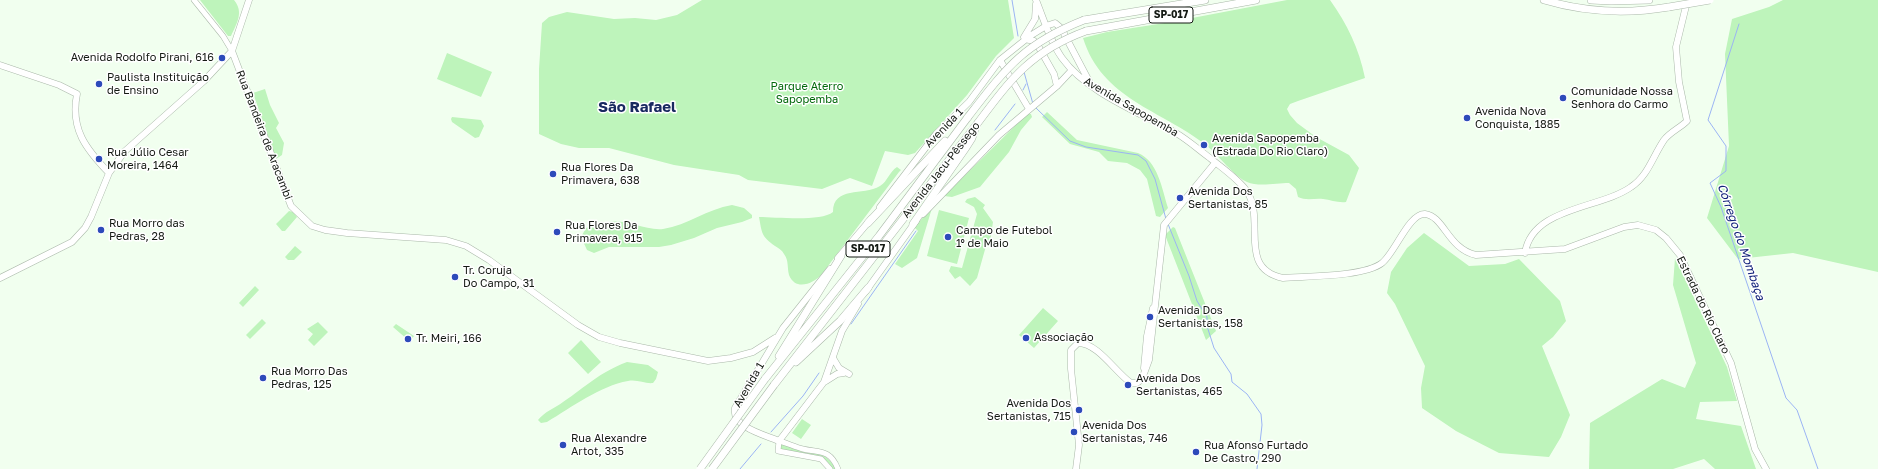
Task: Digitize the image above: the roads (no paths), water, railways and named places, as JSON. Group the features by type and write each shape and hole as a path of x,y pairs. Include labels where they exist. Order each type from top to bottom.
{"highway":[{"name":"Avenida Jacu-Pêssego","path":"700,469 774,367 879,236 962,124 1000,76 1018,57 1044,38 1084,20 1205,0"},
{"name":"Avenida Jacu-Pêssego","path":"712,469 782,374 1010,80 1027,64 1061,41 1086,32 1256,0"},
{"path":"1544,0 1578,8 1630,11 1669,7 1710,0"},
{"path":"1591,0 1649,0"},
{"path":"868,223 962,124"},
{"path":"913,224 969,144 974,134 976,125"},
{"path":"774,367 788,341 841,256"},
{"path":"782,374 840,321 868,288"}],"main road":[{"path":"0,278 72,242 80,234 91,216 109,173 131,144 204,81 232,51 249,0"},
{"path":"1036,0 1035,19 1023,40 1034,41 1037,44 1054,74 1058,86"},
{"name":"Avenida Sapopemba","path":"1036,0 1058,52 1072,70 1090,85 1183,138 1215,163"},
{"path":"1525,253 1532,235 1545,222 1564,213 1611,198 1638,182 1664,141 1671,133 1687,121 1679,82 1676,47 1686,6 1691,0"},
{"path":"1046,26 1055,23 1061,28 1090,85"},
{"name":"Avenida 1","path":"779,440 748,428 736,419 734,415 734,408 777,336 868,223 928,143 943,126 969,102 1000,60 1023,40 1046,26"},
{"name":"Rua Bandeira de Aracambi","path":"232,51 291,206 312,226 325,230 347,233 446,240 466,246 489,260 578,325 608,340 708,360 743,355 759,349 777,336"},
{"path":"1000,60 1030,108"},
{"path":"0,65 59,85 77,94 74,107 75,119 83,143 109,173"},
{"path":"779,440 824,382 842,331 868,288 913,224 990,145 1030,108 1058,86 1072,70"},
{"path":"1076,469 1079,445 1070,360 1071,350 1074,346 1081,343 1091,347 1131,383 1140,381 1144,375 1149,360 1162,233 1167,221 1215,163"},
{"name":"Estrada do Rio Claro","path":"1215,163 1241,185 1250,197 1254,214 1255,246 1257,257 1262,268 1275,276 1283,278 1362,271 1376,266 1391,253 1412,222 1419,215 1423,214 1438,220 1456,245 1469,254 1476,255 1525,253 1565,249 1624,228 1638,225 1656,230 1666,238 1680,255 1731,363 1755,449 1766,469"},
{"path":"1144,375 1150,318 1155,304"},
{"path":"1150,318 1153,329"},
{"path":"759,349 764,350 767,354"},
{"path":"824,382 837,374 847,373 837,366 833,358"}],"street":[{"name":"Rua Bandeira de Aracambi","path":"194,0 232,51"},
{"path":"830,469 821,459 778,451 779,440 804,449 824,452 834,460 838,469"}],"waterway":[{"path":"1012,0 1018,36"},
{"name":"Córrego do Mombaça","path":"1739,24 1708,120 1726,146 1726,171 1710,183 1721,207 1786,398 1797,410 1818,469"},
{"path":"1024,72 1033,104"},
{"path":"1023,90 1026,84"},
{"path":"995,130 1015,104"},
{"path":"1036,108 1070,141 1086,147 1138,155 1146,161 1155,179 1166,219"},
{"path":"1168,224 1189,276 1197,301 1207,317 1207,326 1214,348 1231,374 1232,382 1247,394 1261,414 1262,425 1257,469"},
{"path":"851,324 916,231"},
{"path":"771,432 803,396 819,373"},
{"path":"740,469 761,444"}],"place":[{"name":"Avenida Rodolfo Pirani, 616","path":"222,58"},
{"name":"Paulista Instituição de Ensino","path":"99,84"},
{"name":"Comunidade Nossa Senhora do Carmo","path":"1563,98"},
{"name":"Avenida Nova Conquista, 1885","path":"1467,118"},
{"name":"Avenida Sapopemba (Estrada Do Rio Claro)","path":"1204,145"},
{"name":"Rua Júlio Cesar Moreira, 1464","path":"99,159"},
{"name":"Rua Flores Da Primavera, 638","path":"553,174"},
{"name":"Avenida Dos Sertanistas, 85","path":"1180,198"},
{"name":"Rua Morro das Pedras, 28","path":"101,230"},
{"name":"Rua Flores Da Primavera, 915","path":"557,232"},
{"name":"Campo de Futebol 1° de Maio","path":"948,237"},
{"name":"Tr. Coruja Do Campo, 31","path":"455,277"},
{"name":"Avenida Dos Sertanistas, 158","path":"1150,317"},
{"name":"Associação","path":"1026,338"},
{"name":"Tr. Meiri, 166","path":"408,339"},
{"name":"Rua Morro Das Pedras, 125","path":"263,378"},
{"name":"Avenida Dos Sertanistas, 465","path":"1128,385"},
{"name":"Avenida Dos Sertanistas, 715","path":"1079,410"},
{"name":"Avenida Dos Sertanistas, 746","path":"1074,432"},
{"name":"Rua Alexandre Artot, 335","path":"563,445"},
{"name":"Rua Afonso Furtado De Castro, 290","path":"1196,452"}],"district":[{"name":"São Rafael","path":"637,107"}],"park label":[{"name":"Parque Aterro Sapopemba","path":"807,93"}]}
